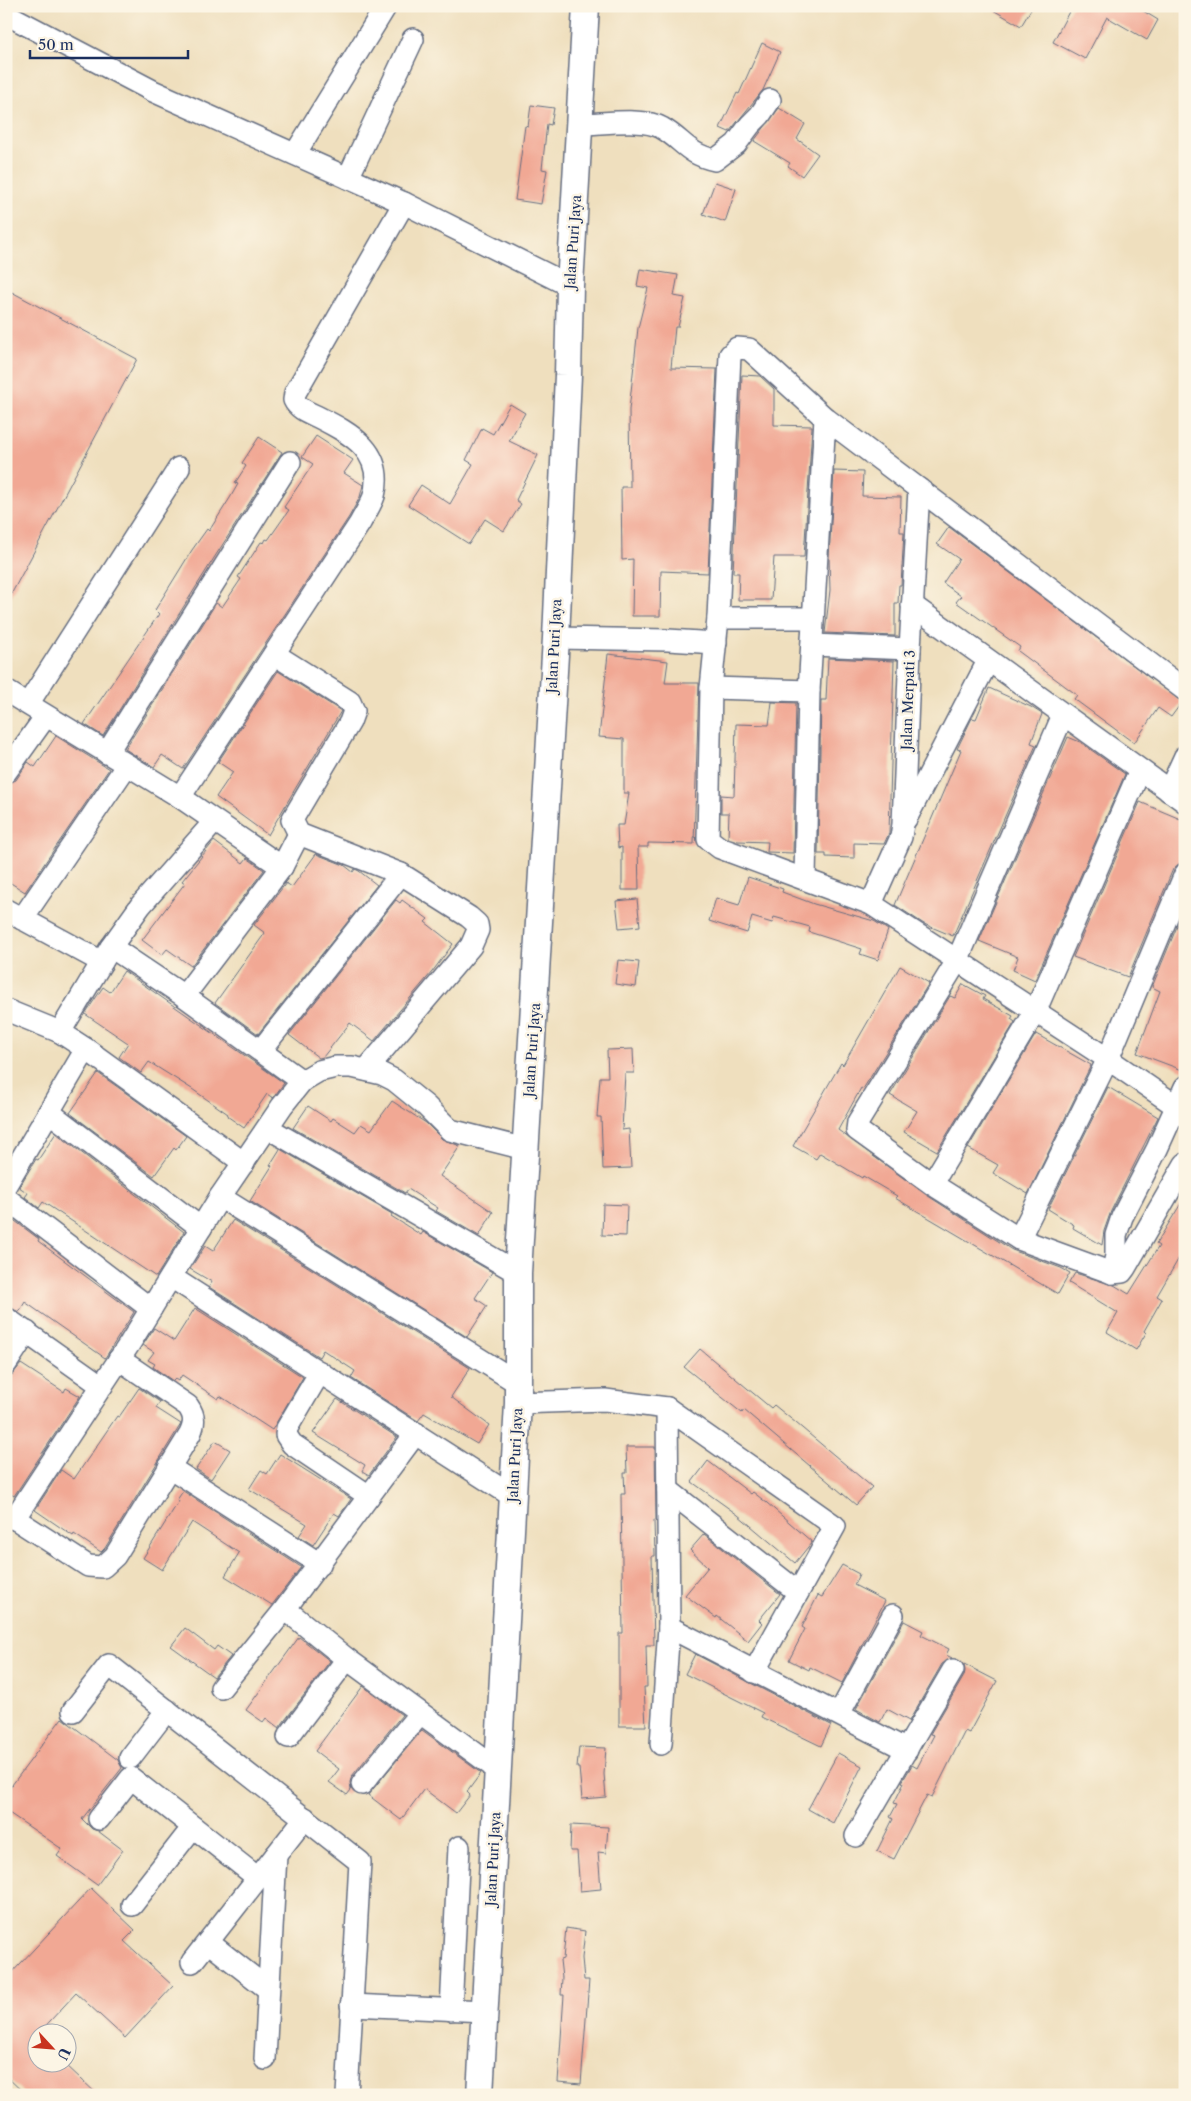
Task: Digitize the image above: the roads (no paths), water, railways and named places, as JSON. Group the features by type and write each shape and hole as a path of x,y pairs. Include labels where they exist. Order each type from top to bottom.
{"street":[{"path":"295,154 386,6"},
{"name":"Jalan Puri Jaya","path":"480,2095 518,1393 518,1273 556,638 568,385 570,286 581,124 586,6"},
{"path":"6,14 153,90 404,203 570,286"},
{"path":"348,178 413,39"},
{"path":"581,124 646,121 662,128 687,149 701,157 715,160 736,144 770,100"},
{"path":"180,797 360,523 374,498 376,479 374,464 362,443 346,432 301,408 294,400 296,393 404,203"},
{"path":"1112,1273 1116,1256 1116,1234 1122,1217 1182,1102 1108,1059 871,904 720,848 708,839 711,688 718,618 730,355 737,348 749,350 825,418 1185,690"},
{"path":"805,878 809,691 825,418"},
{"path":"107,753 290,462"},
{"path":"28,704 179,468"},
{"name":"Jalan Merpati 3","path":"871,904 901,837 903,824 919,489"},
{"path":"912,605 1177,797 1185,756"},
{"path":"718,618 813,618"},
{"path":"556,638 623,638 716,643"},
{"path":"812,645 910,649"},
{"path":"274,654 350,702 354,711 350,722 292,820 299,834 401,874 477,924 478,930 471,946 366,1070"},
{"path":"903,824 988,661"},
{"path":"711,688 809,691"},
{"path":"6,691 180,797 282,867"},
{"path":"1063,715 958,961 856,1126 857,1130 932,1184 1019,1239 1112,1273 1122,1272 1125,1268 1185,1164"},
{"path":"6,772 46,716"},
{"path":"127,765 14,914 106,955 184,996 302,1081"},
{"path":"932,1184 1035,1012 1140,770"},
{"path":"60,1032 106,955 141,905 214,822"},
{"path":"184,996 282,867 299,834"},
{"path":"261,1050 401,874"},
{"path":"1019,1239 1108,1059 1185,874"},
{"path":"6,1010 60,1032 244,1163"},
{"path":"6,1185 86,1049"},
{"path":"119,1359 188,1406 194,1425 119,1550 109,1563 103,1567 88,1566 10,1516 102,1386 220,1197 282,1106 302,1081 319,1071 336,1067 366,1070 394,1080 426,1106 450,1130 526,1149"},
{"path":"49,1112 201,1228"},
{"path":"268,1128 518,1273"},
{"path":"220,1197 518,1393 544,1402 604,1400 667,1408 835,1526 754,1672"},
{"path":"6,1198 151,1309"},
{"path":"171,1277 512,1496"},
{"path":"6,1318 102,1386"},
{"path":"6,1364 27,1332"},
{"path":"320,1372 287,1428 286,1435 292,1444 370,1496"},
{"path":"661,1744 669,1627 667,1408"},
{"path":"221,1688 320,1564 416,1433"},
{"path":"169,1467 320,1564"},
{"path":"668,1490 798,1592"},
{"path":"285,1609 347,1659 498,1770"},
{"path":"839,1714 893,1615"},
{"path":"669,1627 907,1750"},
{"path":"288,1737 347,1659"},
{"path":"73,1711 110,1665 360,1862 347,2095"},
{"path":"856,1836 953,1670"},
{"path":"130,1758 167,1710"},
{"path":"362,1784 420,1713"},
{"path":"100,1819 131,1778 258,1878"},
{"path":"192,1962 304,1818"},
{"path":"132,1905 193,1827"},
{"path":"451,2010 460,1847"},
{"path":"265,2059 276,1855"},
{"path":"208,1942 268,1989"},
{"path":"352,2005 485,2011"}]}
